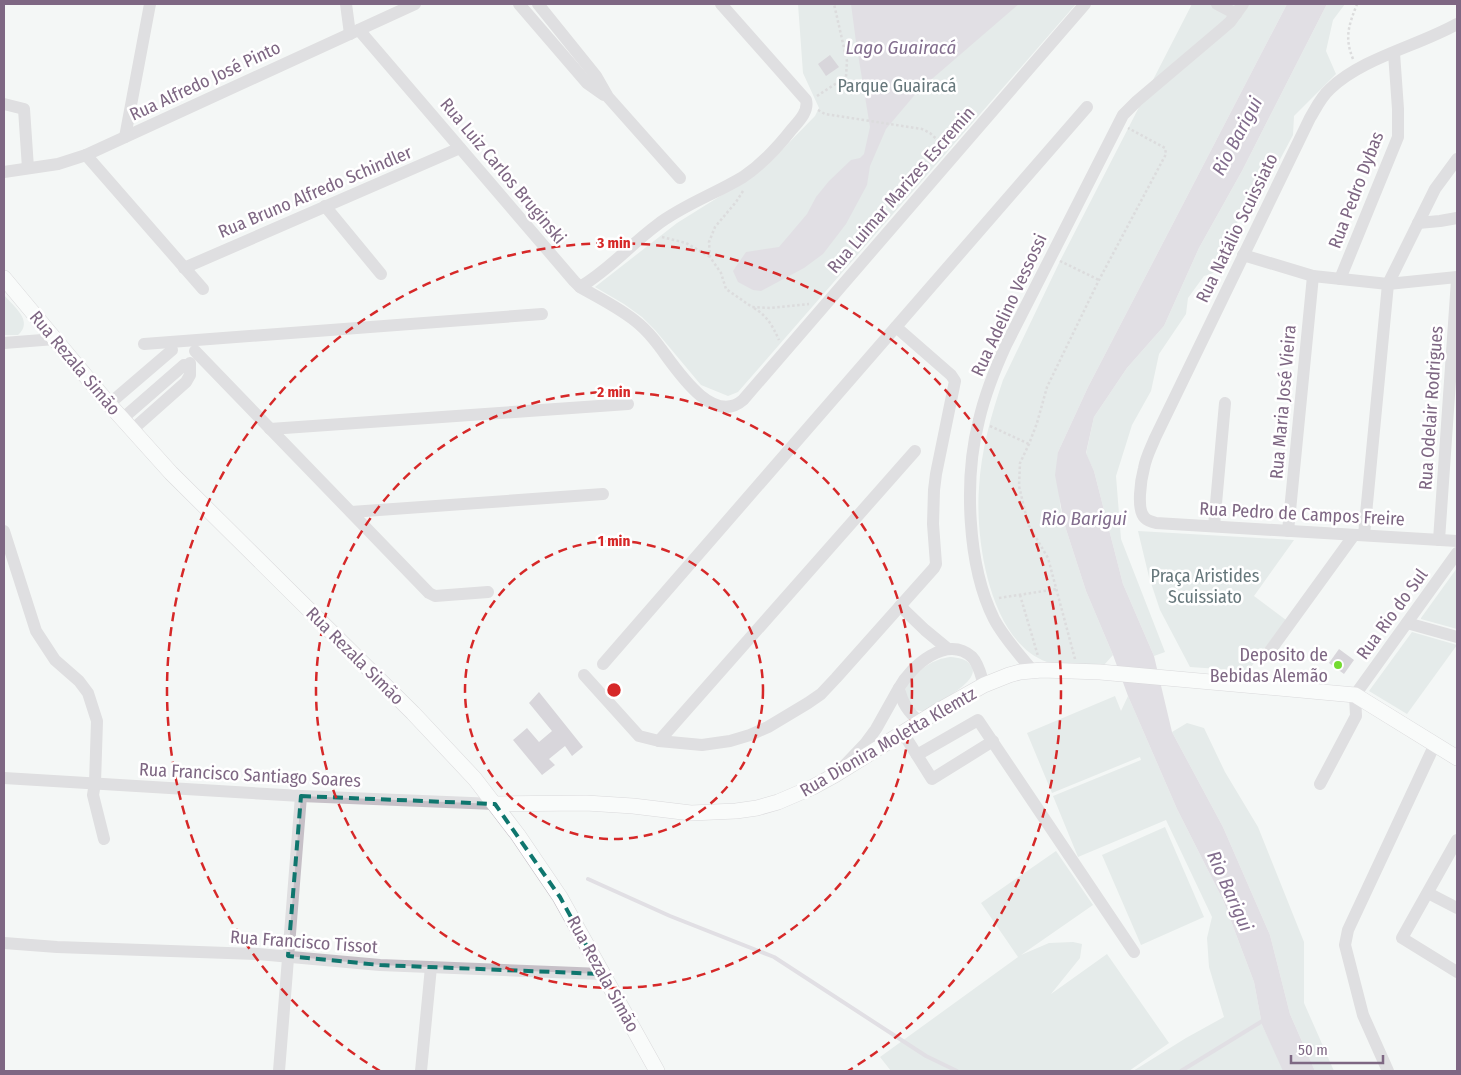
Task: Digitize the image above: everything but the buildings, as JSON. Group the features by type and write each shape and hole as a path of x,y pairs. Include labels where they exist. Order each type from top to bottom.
{"main road":[{"name":"Rua Rezala Simão","path":"4,278 109,404 199,502 438,739 475,780 523,842 560,897 657,1071"},
{"name":"Rua Dionira Moletta Klemtz","path":"494,804 586,803 691,813 736,811 778,802 796,795 834,775 920,722 984,686 1008,675 1037,670 1078,670 1355,695"},
{"path":"1355,695 1457,758"}],"street":[{"path":"125,137 150,4"},
{"path":"346,4 355,32"},
{"name":"Rua Alfredo José Pinto","path":"4,172 58,164 86,155 416,4"},
{"path":"519,4 587,83 608,97"},
{"path":"538,4 596,76 608,97 680,178"},
{"path":"580,287 605,271 658,224 686,206 727,186 757,166 774,151 804,113 806,100 721,4"},
{"name":"Rua Luimar Marizes Escremin","path":"743,400 1086,4"},
{"path":"1217,4 1239,9"},
{"name":"Rua Adelino Vessossi","path":"1037,670 995,621 981,585 971,519 972,458 978,421 998,362 1118,122 1137,101 1213,38 1230,22 1239,9"},
{"name":"Rua Natálio Scuissiato","path":"1145,519 1141,512 1141,483 1148,453 1316,108 1330,89 1357,70 1433,37 1457,24"},
{"name":"Rua Luiz Carlos Bruginski","path":"355,32 460,148 580,287 640,324 684,380 703,398 719,406 728,407 734,406 743,400"},
{"name":"Rua Pedro Dybas","path":"1340,279 1398,137 1394,53"},
{"path":"4,104 24,109 28,168"},
{"path":"603,664 1087,108"},
{"name":"Rua Bruno Alfredo Schindler","path":"184,268 460,148"},
{"path":"86,155 202,289"},
{"path":"1267,656 1359,535 1388,284 1435,189 1457,159"},
{"path":"326,206 381,274"},
{"path":"1418,223 1440,222 1457,218"},
{"path":"1243,255 1313,276 1340,279 1388,284 1457,278"},
{"name":"Rua Maria José Vieira","path":"1288,531 1313,276"},
{"name":"Rua Odelair Rodrigues","path":"1439,540 1453,403 1457,278"},
{"path":"144,344 542,314"},
{"path":"584,675 639,736 659,741 688,744 716,744 750,735 781,720 808,703 829,686 936,564 933,524 934,490 955,381 951,375 896,327"},
{"path":"4,343 55,339"},
{"path":"109,404 172,350 176,344 182,341 190,342 190,360 127,424"},
{"path":"172,350 172,357 177,363 190,360"},
{"path":"190,360 270,428 432,595 488,592"},
{"path":"1214,526 1225,403"},
{"path":"270,428 628,404"},
{"path":"659,741 915,451"},
{"path":"351,512 603,494"},
{"name":"Rua Pedro de Campos Freire","path":"1145,519 1156,523 1457,541"},
{"path":"4,531 36,631 55,660 79,681 88,693 97,721 93,794 104,839"},
{"name":"Rua Rio do Sul","path":"1355,695 1457,553"},
{"path":"900,606 948,649"},
{"path":"1407,623 1457,637"},
{"path":"834,775 865,744 876,730 910,672 941,650 956,649 971,657 976,662 984,686"},
{"path":"899,688 901,698 906,707 920,722"},
{"path":"1320,784 1356,716 1355,695"},
{"path":"917,755 978,720 1134,952"},
{"path":"903,733 932,779 993,741"},
{"path":"1388,1071 1365,1024 1344,945 1348,930 1435,744"},
{"name":"Rua Francisco Santiago Soares","path":"4,778 301,796 494,804"},
{"path":"278,1071 301,796"},
{"path":"1457,841 1402,938 1457,972"},
{"path":"1428,892 1457,908"},
{"name":"Rua Francisco Tissot","path":"4,943 57,948 258,954 380,965 602,974"},
{"path":"421,1071 431,967"}],"path":[{"path":"834,4 847,61 846,77 807,103 825,114 922,129 930,133 955,155"},
{"path":"1357,70 1348,45 1350,22 1358,4"},
{"path":"1078,670 1048,558 1028,524 1020,486 1020,463 1037,424 1047,387 1166,154 1165,148 1118,122"},
{"path":"745,188 716,227 709,242 710,257 720,273 726,289 764,315 770,322 784,353"},
{"path":"645,234 670,238 710,257"},
{"path":"1051,256 1100,280"},
{"path":"752,307 770,308 806,303 826,304"},
{"path":"978,421 1029,444"},
{"path":"986,600 1056,589"},
{"path":"1020,595 1037,670"}],"highlighted area":[{"path":"301,796 495,804 560,897 602,974 380,965 288,956"}],"green space":[{"name":"Parque Guairacá","path":"798,4 1076,4 738,392 728,396 701,385 642,317 595,287 677,223 754,175 772,160 815,116 819,108 803,73"},
{"path":"1192,4 1287,4 1088,387 1058,452 1060,505 1064,523 1086,591 1113,655 1104,665 1049,663 1028,651 1012,634 999,612 990,587 984,561 978,510 984,447 1003,380 1061,259"},
{"path":"1327,4 1345,4 1333,20 1326,51 1336,74 1294,116 1293,135 1251,210 1242,214 1224,247 1227,257 1220,271 1204,276 1188,298 1186,314 1159,354 1151,391 1132,425 1116,476 1121,539 1165,652 1154,656 1123,584 1094,471 1086,454 1094,417 1127,368 1164,326 1199,248 1242,171"},
{"path":"4,295 21,314 23,319 24,325 18,335 4,335"},
{"name":"Praça Aristides Scuissiato","path":"1138,531 1294,540 1254,596 1286,620 1248,671 1190,667 1160,610 1149,577"},
{"path":"1457,568 1457,629 1421,619 1421,618"},
{"path":"1412,632 1457,645 1407,714 1369,691"},
{"path":"950,657 962,659 969,663 973,672 970,678 956,692 924,711 914,709 906,697 907,685 927,665 939,659"},
{"path":"1115,696 1121,711 1128,696 1177,809 1223,900 1254,982 1262,1025 1284,1071 1133,1071 1224,1017 1209,967 1207,938 1212,917 1166,820 1078,857 1053,796 1141,760 1140,757 1052,793 1027,733"},
{"path":"1187,723 1204,728 1225,772 1258,827 1304,942 1304,1003 1334,1071 1315,1071 1290,1014 1270,935 1223,827 1172,732"},
{"path":"1165,827 1204,917 1141,945 1102,855"},
{"path":"1056,851 1093,905 1021,955 1049,943 1073,942 1082,944 1080,958 1051,994 1107,954 1169,1043 1129,1071 891,1071 880,1057 1018,957 981,903"}],"water":[{"name":"Lago Guairacá","path":"851,4 1019,4 918,91 886,129 870,166 867,185 846,224 823,254 804,268 761,291 753,290 738,282 733,271 746,252 779,247 807,214 816,197 829,181 851,160 860,158 864,154 870,127"},
{"name":"Rio Barigui","path":"1287,4 1327,4 1242,171 1199,248 1164,326 1127,368 1094,417 1086,453 1094,471 1123,584 1154,656 1172,732 1223,827 1270,935 1290,1014 1315,1071 1283,1071 1262,1025 1254,982 1223,900 1177,809 1128,696 1086,591 1064,523 1055,475 1058,452 1088,387"}],"waterway":[{"path":"588,879 670,916 774,957 926,1056 957,1071"},
{"path":"1181,1071 1264,1020"}],"place":[{"name":"Deposito de Bebidas Alemão","path":"1338,665"}]}
